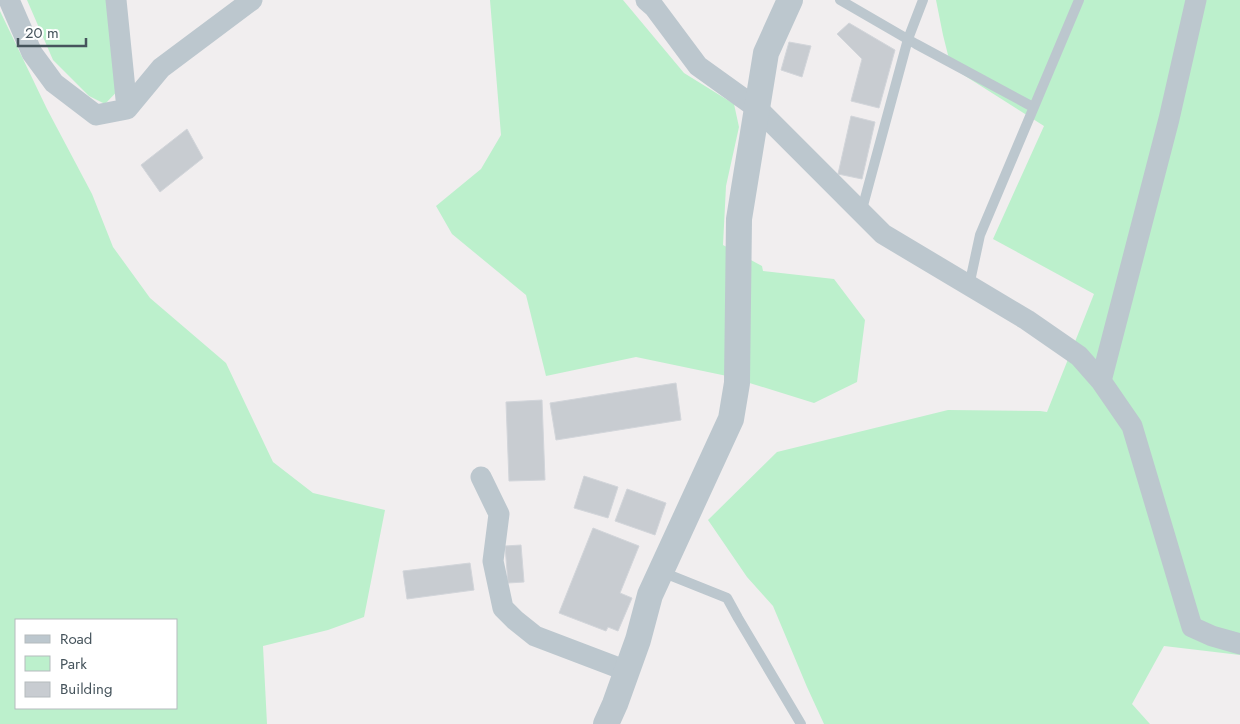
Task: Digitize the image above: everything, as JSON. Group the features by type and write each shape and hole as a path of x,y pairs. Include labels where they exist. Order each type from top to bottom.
{"street":[{"path":"9,0 32,53 54,84 96,115 127,109 161,68 252,0"},
{"path":"116,0 127,109"},
{"path":"646,0 654,7 698,66 758,109 883,234 1027,320 1079,356 1101,381 1132,426 1192,627 1212,636 1240,644"},
{"path":"615,717 650,595 731,419 736,383 739,219 766,53 790,0"},
{"path":"1101,381 1169,120 1196,0"},
{"path":"481,477 499,514 493,561 503,608 535,636 627,671"}],"lane":[{"path":"840,0 1033,108"},
{"path":"861,214 908,39 923,0"},
{"path":"969,287 980,235 1079,0"},
{"path":"661,572 727,598 801,724"}],"green space":[{"path":"27,0 120,0 128,80 105,104 89,96 53,60"},
{"path":"490,0 623,0 684,73 734,104 739,127 726,186 723,245 762,266 763,271 834,279 865,320 857,382 814,403 727,376 636,357 546,376 526,295 452,234 436,206 481,169 501,135"},
{"path":"936,0 1240,0 1240,655 1164,646 1132,704 1150,724 824,724 773,606 747,577 708,520 777,452 948,410 1047,412 1094,294 993,239 1044,126 951,67"},
{"path":"0,11 47,109 92,194 113,247 150,298 226,363 273,462 313,493 385,510 364,617 328,630 263,646 267,724 0,724"}],"building":[{"path":"849,23 895,50 879,108 851,101 862,59 837,34"},
{"path":"789,42 811,46 802,77 781,70"},
{"path":"851,116 875,122 862,179 838,174"},
{"path":"187,129 203,158 160,192 141,165"},
{"path":"676,383 681,420 556,440 550,403"},
{"path":"542,400 545,480 509,481 506,402"},
{"path":"584,476 618,487 608,518 574,508"},
{"path":"627,489 666,503 655,535 615,521"},
{"path":"593,528 639,546 620,593 632,598 618,631 608,627 606,631 559,613"},
{"path":"521,545 524,582 508,583 505,546"},
{"path":"470,563 474,590 407,599 403,571"}]}
